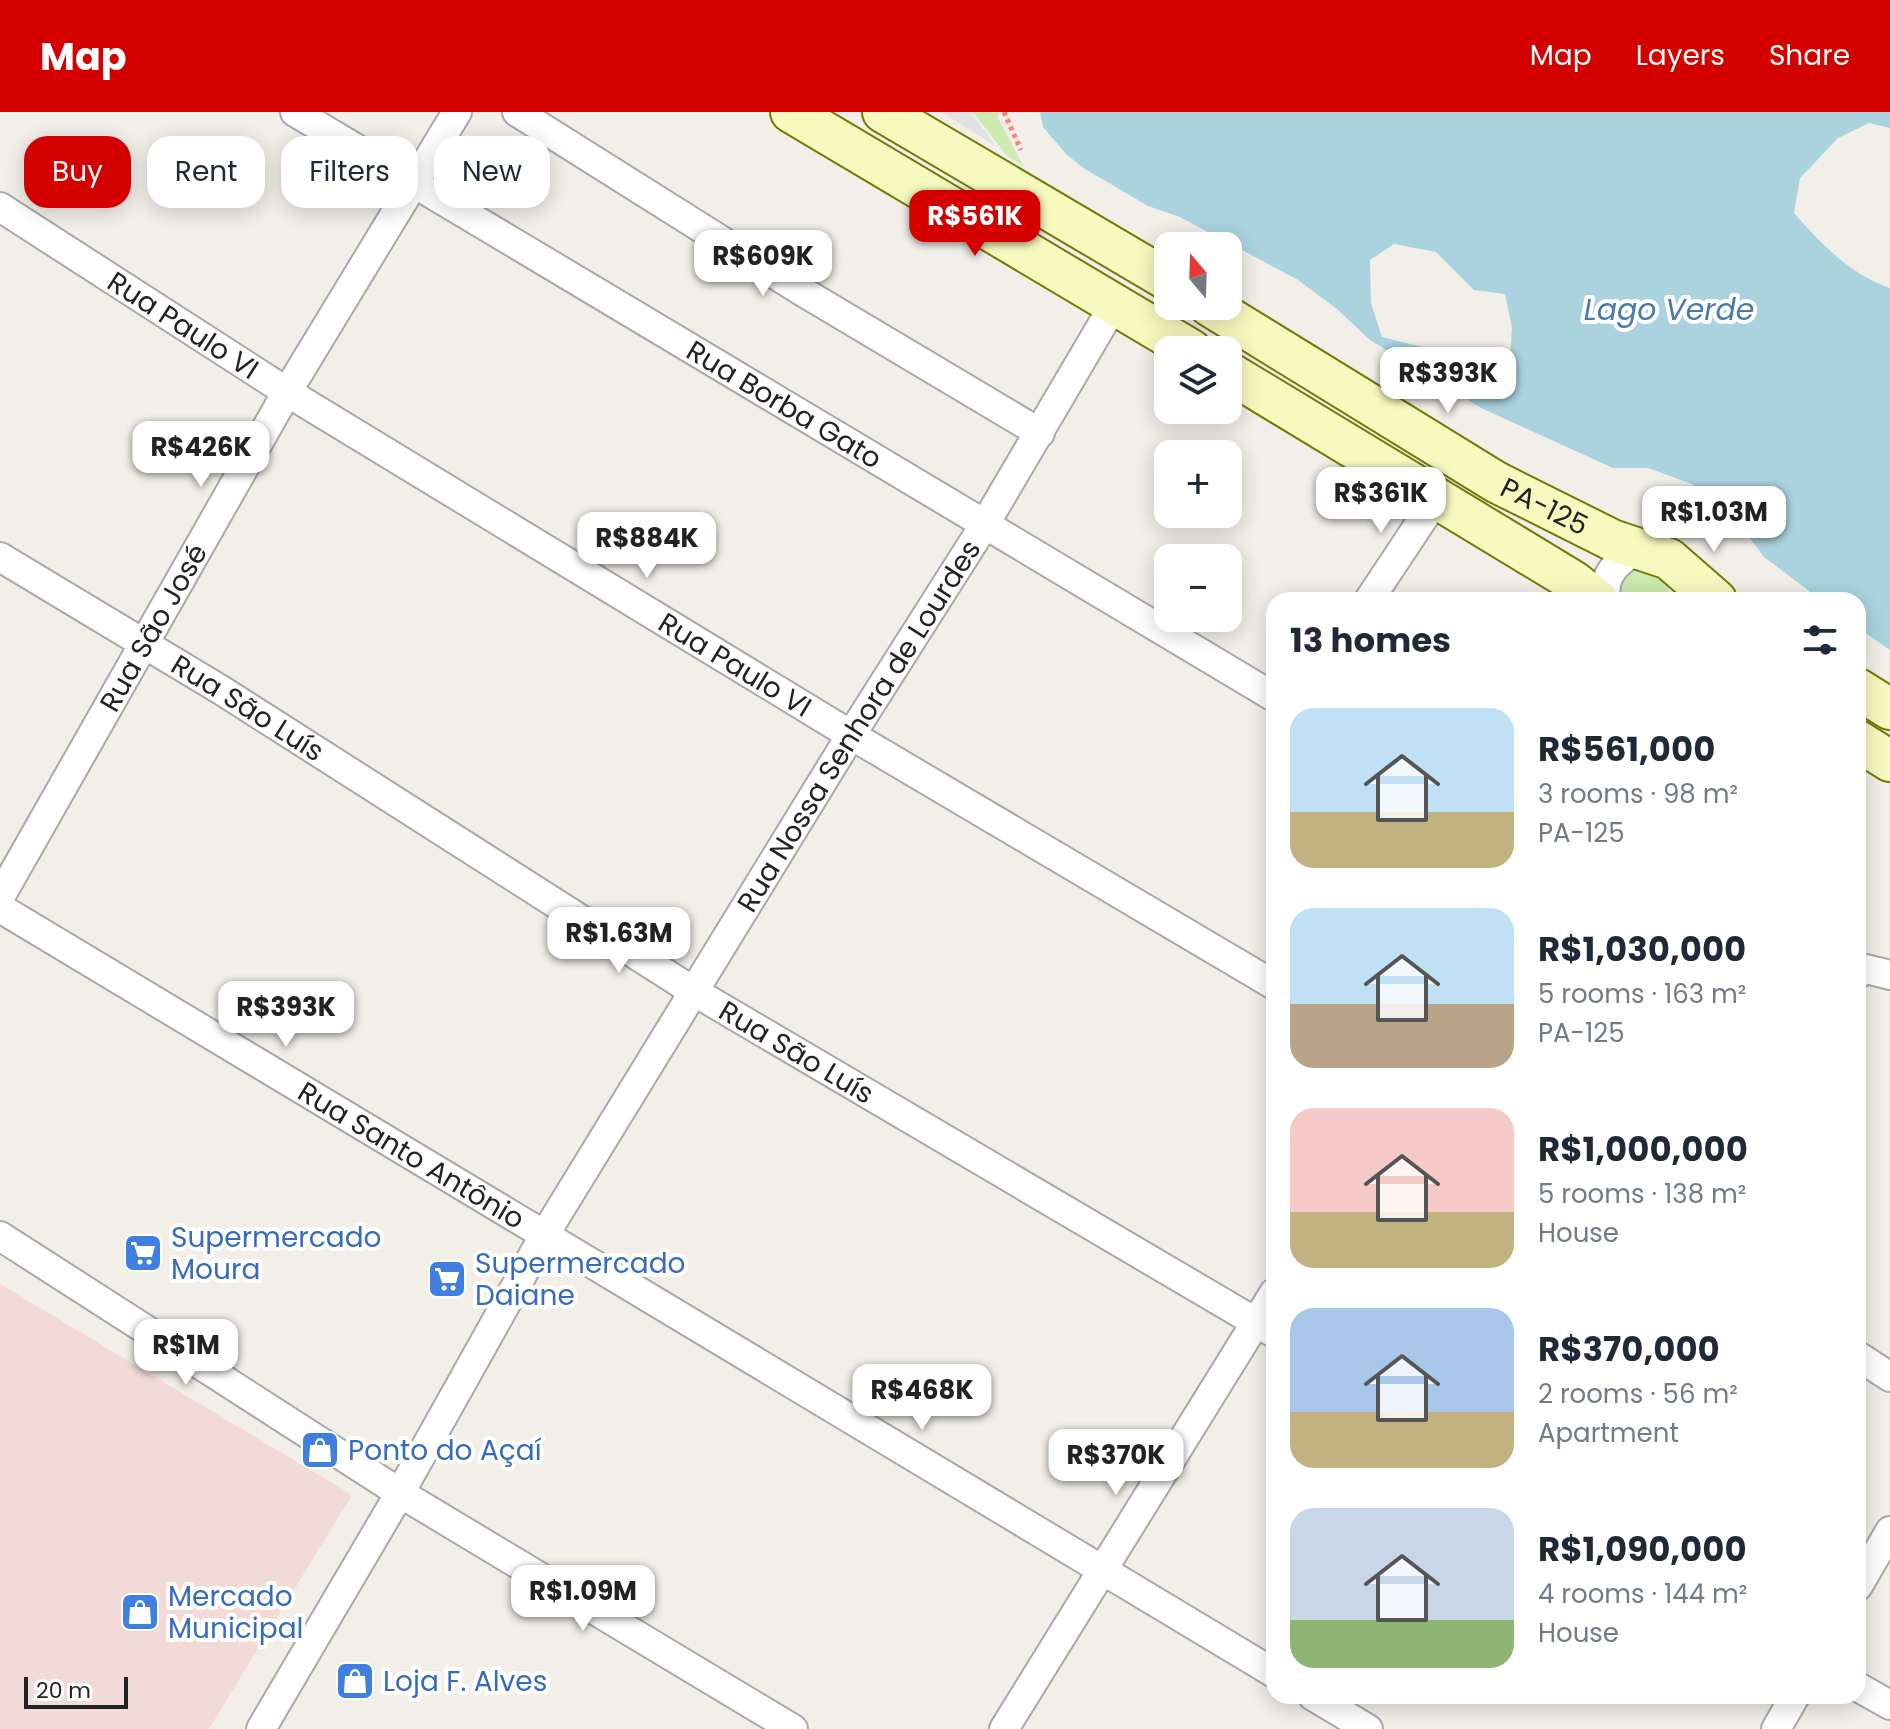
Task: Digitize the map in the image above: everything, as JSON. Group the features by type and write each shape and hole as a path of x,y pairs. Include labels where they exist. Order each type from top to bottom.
{"street":[{"name":"Rua Borba Gato","path":"295,112 334,136"},
{"name":"Rua São José","path":"418,180 457,112"},
{"path":"517,112 800,290 1040,433"},
{"path":"791,112 1168,336"},
{"path":"883,112 1154,272"},
{"name":"Rua Borba Gato","path":"418,187 1266,692"},
{"name":"Rua Paulo VI","path":"0,207 287,392 851,735 1266,980"},
{"name":"Rua São José","path":"0,897 287,392 401,208"},
{"name":"Rua Nossa Senhora de Lourdes","path":"261,1729 400,1493 545,1234 851,735 985,524 1115,303"},
{"name":"PA-125","path":"1233,320 1496,482 1612,540 1669,559 1699,592"},
{"name":"PA-125","path":"1242,381 1587,592"},
{"path":"1374,592 1436,499"},
{"path":"1606,592 1606,582 1612,570 1620,560 1639,549"},
{"name":"Rua São Luís","path":"0,557 221,690 693,991 1265,1328"},
{"path":"1866,694 1890,709"},
{"path":"1866,746 1890,761"},
{"name":"Rua Santo Antônio","path":"0,908 1266,1668"},
{"path":"1866,969 1890,975"},
{"path":"0,1236 400,1493 793,1729"},
{"path":"1004,1729 1101,1570 1265,1328"},
{"path":"1866,1361 1890,1377"},
{"path":"1866,1572 1890,1531"},
{"path":"1866,1692 1890,1705"},
{"path":"1326,1704 1368,1729"},
{"path":"1776,1729 1790,1704"}],"shaded area":[{"path":"941,112 970,112 997,147"},
{"name":"Mercado Municipal","path":"0,1284 352,1495 209,1729 0,1729"}],"green space":[{"path":"973,112 998,112 998,118 1024,167 1007,156"},
{"path":"1647,565 1668,582 1669,592 1622,592 1625,576"}],"water":[{"name":"Lago Verde","path":"1040,112 1890,112 1890,128 1869,123 1838,138 1800,178 1794,213 1849,266 1890,288 1890,650 1866,634 1866,592 1810,592 1764,557 1737,521 1692,484 1648,468 1613,468 1481,408 1370,340 1337,309 1298,280 1242,250 1242,232 1208,232 1180,217 1148,206 1067,155 1043,127","holes":["1394,244 1436,252 1474,290 1505,294 1512,328 1510,356 1476,377 1452,350 1382,337 1371,303 1370,260"]}],"place":[{"name":"Supermercado Moura","path":"143,1253"},
{"name":"Supermercado Daiane","path":"447,1279"},
{"name":"Ponto do Açaí","path":"320,1450"},
{"name":"Mercado Municipal","path":"140,1612"},
{"name":"Loja F. Alves","path":"355,1681"}]}
